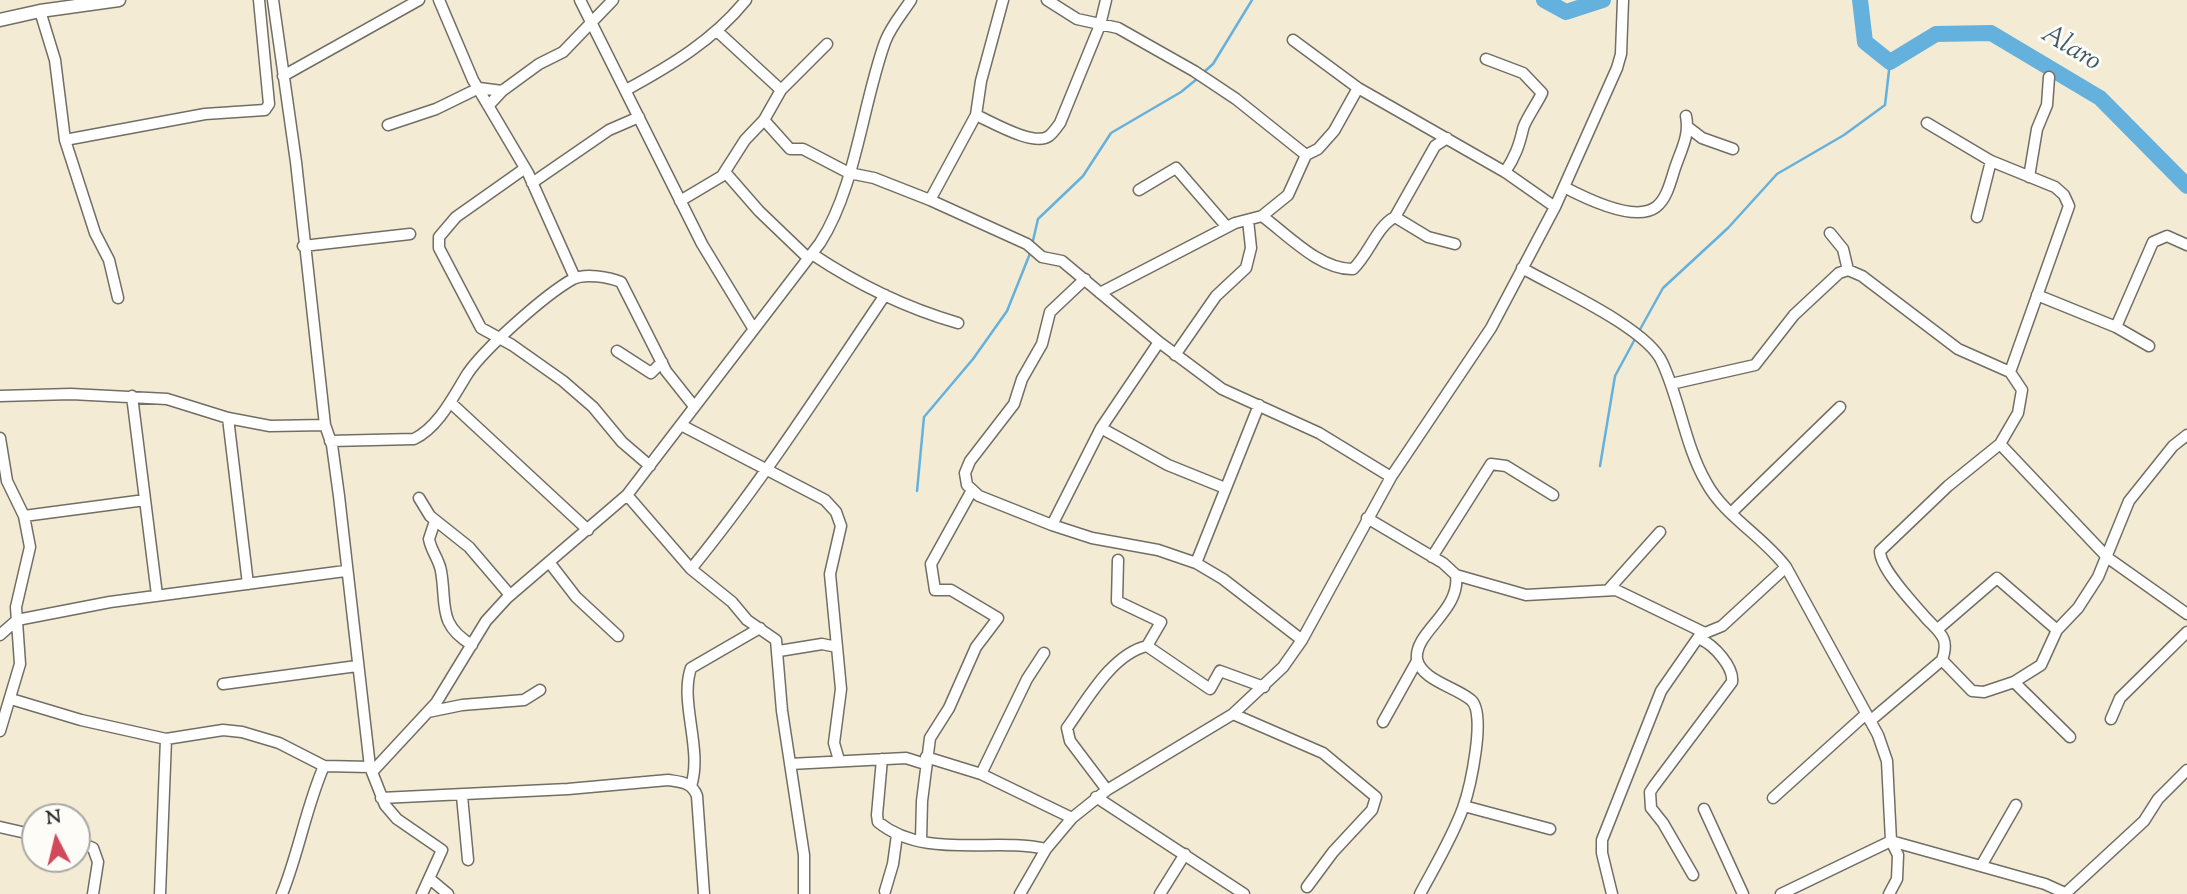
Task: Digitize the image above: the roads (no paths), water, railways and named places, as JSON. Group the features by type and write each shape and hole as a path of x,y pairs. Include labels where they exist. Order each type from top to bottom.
{"street":[{"path":"0,20 98,1 119,0"},
{"path":"65,139 205,114 265,110 268,104 259,0"},
{"path":"273,0 296,162 303,246 319,354 325,425 330,441 371,769 382,798 397,819 442,850 422,894"},
{"path":"283,76 419,0"},
{"path":"439,0 478,88 532,183 575,278"},
{"path":"580,0 702,244 753,328"},
{"path":"489,105 502,91 539,64 563,52 613,0"},
{"path":"626,90 666,68 717,31 746,0"},
{"path":"11,699 81,720 166,739 223,730 242,732 279,743 324,766 371,769 428,712 486,621 510,595 627,495 681,425 693,405 810,256 832,224 886,42 911,0"},
{"path":"930,200 976,115 981,81 1003,0"},
{"path":"1047,0 1077,19 1118,28 1194,71 1236,99 1306,155"},
{"path":"976,115 1043,138 1060,123 1100,25 1101,9 1106,0"},
{"path":"1020,894 1046,849 1072,818 1096,797 1233,714 1264,687 1302,640 1391,477 1491,328 1555,207 1617,68 1621,54 1623,3"},
{"path":"40,11 55,60 65,139 95,233 109,260 118,298"},
{"path":"717,31 781,90"},
{"path":"1293,40 1359,88 1505,172 1555,207"},
{"path":"680,201 725,172 745,140 764,120 781,90 827,44"},
{"path":"1486,59 1523,73 1542,93 1537,108 1523,127 1517,153 1505,172"},
{"path":"2029,177 2037,128 2047,105 2049,77"},
{"path":"388,125 436,109 478,88 502,91"},
{"path":"1100,293 1227,227 1262,216 1288,195 1306,155 1318,149 1334,131 1359,88"},
{"path":"1564,187 1592,202 1645,213 1658,206 1665,196 1689,128 1686,116"},
{"path":"532,183 609,130 639,117"},
{"path":"764,120 790,149 803,149 849,173 874,178 930,200 1027,244 1042,257 1062,261 1175,355 1222,389 1319,433 1391,477"},
{"path":"1927,123 1991,161 2055,187 2064,195 2069,206 2010,372"},
{"path":"1689,128 1702,138 1732,149"},
{"path":"1262,216 1325,262 1340,269 1353,269 1363,260 1388,220 1395,217 1435,146 1447,138"},
{"path":"1977,217 1991,161"},
{"path":"1139,190 1176,168 1227,227"},
{"path":"524,169 456,217 437,242 477,324 500,337 593,407 608,428 650,466"},
{"path":"725,172 759,211 810,256 885,295 958,323"},
{"path":"1395,217 1428,237 1455,244"},
{"path":"1175,355 1216,296 1246,268 1251,248 1248,220"},
{"path":"1830,233 1843,249 1848,270"},
{"path":"303,246 410,234"},
{"path":"2116,327 2153,242 2167,236 2187,245"},
{"path":"1522,268 1646,338 1661,359 1706,483 1732,512 1770,545 1786,567 1868,717 1887,761 1891,841 1898,856 1897,879 1889,894"},
{"path":"1671,384 1755,365 1800,308 1839,273 1848,270 1862,275 1958,349 2010,372 2022,390 2018,413 2000,444 1948,486 1880,551 1886,570 1945,638 1946,649 1942,660 1868,717 1773,798"},
{"path":"330,441 414,439 422,435 451,403 468,373 500,337 575,278 606,277 621,282 676,386 693,405"},
{"path":"1085,279 1057,303 1046,319 1042,344 1022,379 1014,404 981,446 965,473 964,479 971,492 1092,538 1158,550 1196,563 1223,579 1302,640"},
{"path":"691,569 731,520 885,295"},
{"path":"2037,295 2116,327 2149,346"},
{"path":"1052,525 1101,428 1159,342"},
{"path":"617,351 651,373 662,362"},
{"path":"0,396 132,396 167,399 228,418 270,426 325,425"},
{"path":"132,396 156,595"},
{"path":"451,403 588,530"},
{"path":"1196,563 1259,405"},
{"path":"1732,512 1840,407"},
{"path":"228,418 248,584"},
{"path":"681,425 825,500 836,512 842,526 830,574 841,689 834,743 839,761"},
{"path":"1101,428 1168,464 1225,488"},
{"path":"1942,660 1972,691 1984,692 2014,682 2041,665 2057,630 2078,608 2108,558 2129,501 2173,446 2187,435"},
{"path":"0,438 5,489 24,516 30,547 16,607 20,664 1,726"},
{"path":"2000,444 2108,558 2187,614"},
{"path":"1432,557 1491,464 1506,466 1553,495"},
{"path":"921,840 925,761 930,738 949,708 976,647 998,618 951,590 935,590 931,564 971,492"},
{"path":"627,495 691,569 776,640 790,764 804,855 804,894"},
{"path":"419,498 435,521 469,547 510,595"},
{"path":"24,516 145,500"},
{"path":"1367,518 1432,557 1456,575 1526,595 1609,589 1637,598 1701,636 1710,645 1728,667 1732,682 1654,786 1650,799 1651,808 1663,823 1693,875"},
{"path":"435,521 429,539 441,571 445,616 449,627 471,645"},
{"path":"1609,589 1660,533"},
{"path":"1107,790 1070,741 1067,728 1124,656 1147,646 1161,622 1117,601 1118,560"},
{"path":"549,562 576,597 618,636"},
{"path":"1612,894 1602,853 1602,840 1661,691 1701,636 1722,626 1786,567"},
{"path":"0,635 17,620 156,595 345,571"},
{"path":"1383,722 1417,661 1419,645 1440,620 1453,597 1458,584 1456,575"},
{"path":"1939,628 1997,578 2057,630"},
{"path":"705,894 701,876 699,807 691,786 694,765 688,686 691,668 760,628"},
{"path":"2111,719 2120,698 2158,664 2187,632"},
{"path":"779,651 822,644 837,647"},
{"path":"1147,646 1210,689 1220,671 1264,687"},
{"path":"981,774 1027,679 1044,653"},
{"path":"1417,661 1427,674 1473,701 1479,711 1479,728 1464,806 1420,894"},
{"path":"223,684 357,666"},
{"path":"2014,682 2070,737"},
{"path":"428,712 462,705 524,700 540,690"},
{"path":"1233,714 1323,752 1370,789 1376,797 1372,810 1333,852 1307,887"},
{"path":"160,894 166,739"},
{"path":"790,764 906,758 925,761 981,774 1072,818"},
{"path":"882,759 878,822 897,835 963,847 1046,849"},
{"path":"282,894 292,870 312,792 324,766"},
{"path":"1781,894 1891,841 2045,884 2066,894 2144,821 2158,799 2187,769"},
{"path":"382,798 461,796 668,780 691,786"},
{"path":"461,796 468,860"},
{"path":"1096,797 1156,839 1185,854 1209,874 1244,894"},
{"path":"1981,866 2016,805"},
{"path":"1464,806 1550,829"},
{"path":"1704,810 1743,894"},
{"path":"1,831 21,833"},
{"path":"886,891 894,864 897,835"},
{"path":"91,847 97,854 93,894"},
{"path":"1160,894 1185,854"},
{"path":"430,879 449,894"}],"waterway":[{"path":"1204,72 1213,64 1252,0"},
{"name":"Alaro","path":"1544,0 1566,12 1603,0"},
{"name":"Alaro","path":"1860,0 1865,42 1890,62 1936,34 1991,33 2100,98 2187,186"},
{"path":"1638,333 1663,288 1728,228 1777,174 1844,135 1885,105 1890,62"},
{"path":"1032,245 1038,219 1083,176 1111,133 1181,92 1197,79"},
{"path":"917,491 924,417 973,359 1007,311 1031,251"},
{"path":"1600,466 1615,376 1635,339"}]}
